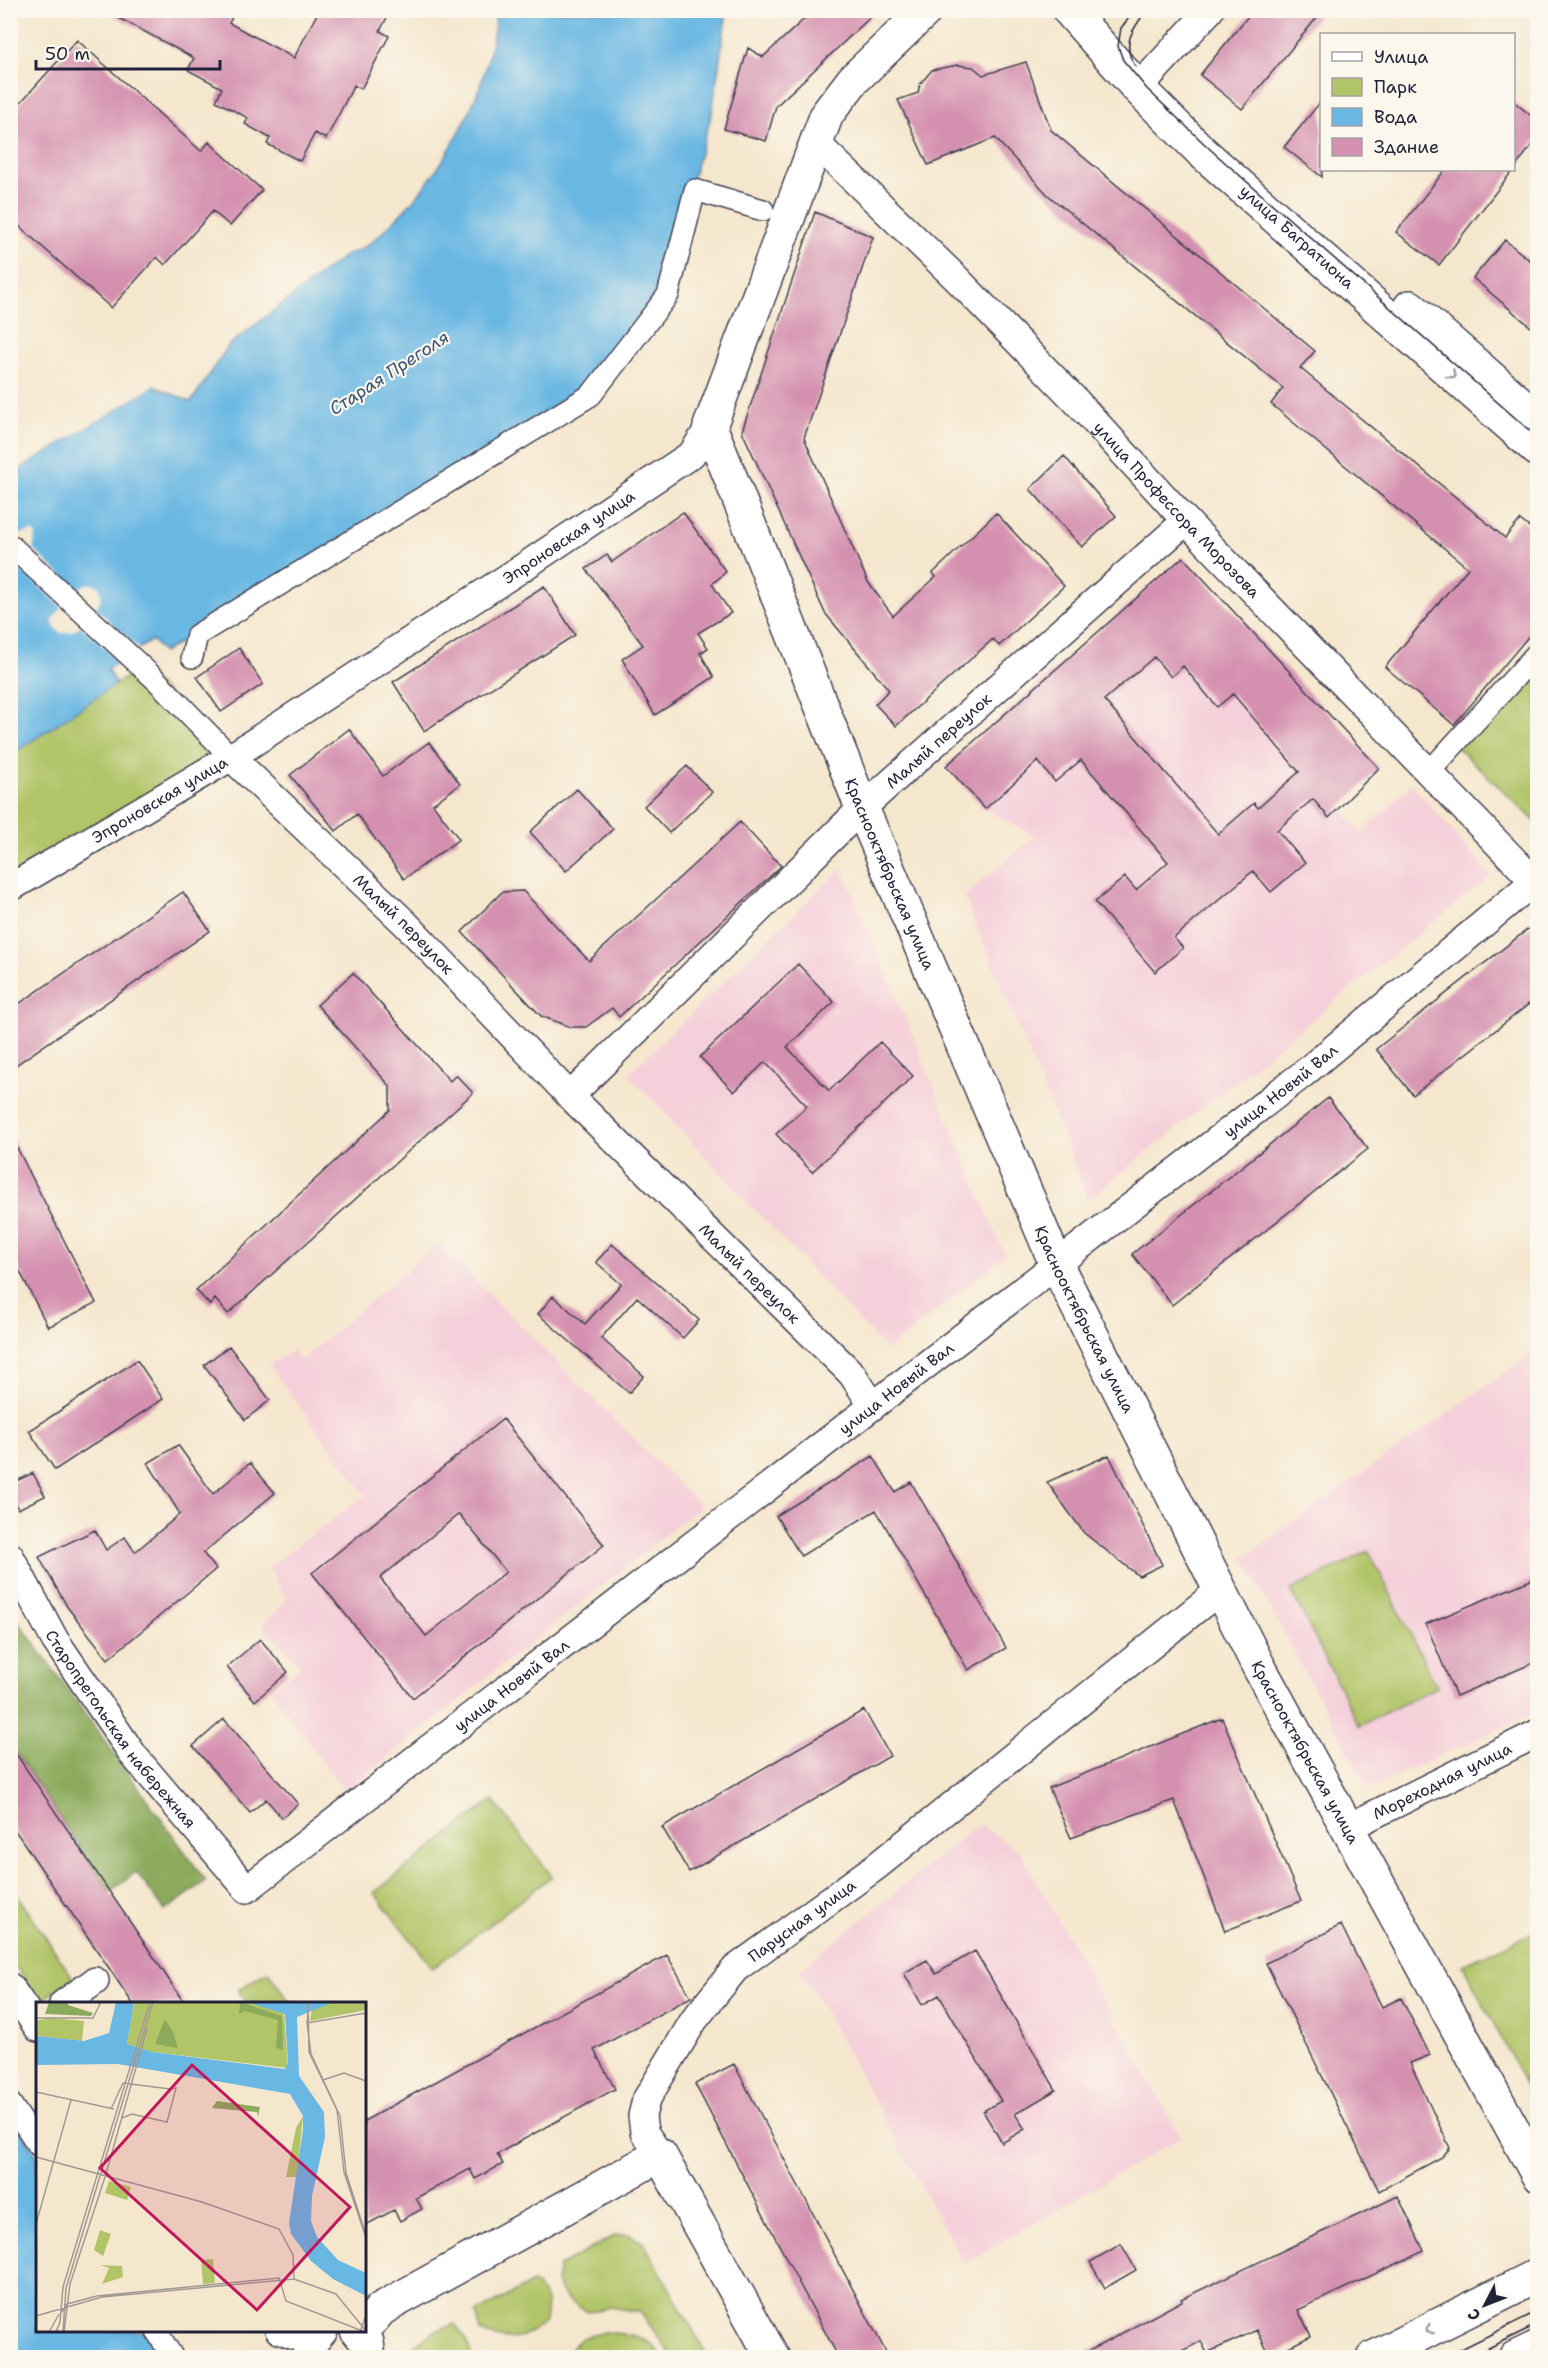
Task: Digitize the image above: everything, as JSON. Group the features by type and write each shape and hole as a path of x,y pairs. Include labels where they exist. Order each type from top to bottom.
{"street":[{"name":"Эпроновская улица","path":"10,888 231,757 519,570 692,454 710,426 827,114 853,80 926,10"},
{"name":"улица Багратиона","path":"1069,10 1144,80 1538,419"},
{"name":"улица Багратиона","path":"1094,10 1131,47 1144,80 1202,152 1538,450"},
{"path":"1144,80 1209,10"},
{"name":"улица Профессора Морозова","path":"815,142 956,278 1067,392 1186,521 1536,880"},
{"path":"192,657 198,635 591,395 668,296 695,190 763,210"},
{"name":"Краснооктябрьская улица","path":"710,426 862,808 1057,1266 1220,1590 1347,1828 1538,2175"},
{"name":"Малый переулок","path":"570,1096 862,808 1186,521"},
{"path":"10,545 141,667 231,757"},
{"path":"1430,771 1538,652"},
{"name":"Малый переулок","path":"231,757 406,924 570,1096 852,1374 873,1406"},
{"name":"улица Новый Вал","path":"247,1889 1303,1074 1536,880"},
{"name":"Старопрегольская набережная","path":"10,1556 55,1640 134,1756 247,1889"},
{"name":"Парусная улица","path":"773,2358 660,2155 644,2132 642,2116 646,2100 694,2020 735,1969 878,1865 1220,1590"},
{"name":"Мореходная улица","path":"1347,1828 1538,1732"},
{"path":"66,2002 95,1981"},
{"path":"10,1987 36,2024"},
{"path":"10,2103 36,2142"},
{"path":"366,2332 381,2309 660,2155"},
{"path":"1373,2358 1538,2275"},
{"path":"157,2332 173,2358"},
{"path":"282,2332 314,2343"},
{"path":"1515,2358 1538,2347"}],"shaded area":[{"path":"1183,557 1379,768 1341,808 1362,833 1412,784 1491,876 1089,1199 964,896 1035,836 985,809 946,766"},
{"path":"842,868 1005,1255 887,1351 628,1074"},
{"path":"438,1244 701,1506 345,1792 271,1690 301,1666 262,1625 287,1601 268,1567 366,1495 269,1365 293,1351 300,1361"},
{"path":"1537,1350 1537,1712 1368,1788 1243,1558"},
{"path":"979,1824 1020,1852 1181,2137 964,2264 818,1999 799,1971"}],"green space":[{"path":"1537,662 1537,823 1457,747"},
{"path":"141,667 231,757 11,888 11,755"},
{"path":"1369,1551 1437,1687 1359,1726 1291,1590"},
{"path":"10,1610 206,1881 165,1911 136,1872 110,1892 11,1745"},
{"path":"493,1800 552,1876 433,1968 374,1893"},
{"path":"11,1886 73,1978 39,2002 11,1959"},
{"path":"1537,1931 1537,2106 1463,1965"},
{"path":"268,1971 289,2002 246,2002 238,1990"},
{"path":"628,2234 644,2243 708,2357 673,2357 640,2312 611,2307 588,2312 567,2300 556,2282 559,2266 614,2236"},
{"path":"532,2283 541,2291 546,2300 545,2322 529,2333 515,2338 500,2338 481,2332 476,2313"},
{"path":"455,2324 467,2341 472,2357 404,2357 405,2351 435,2331"},
{"path":"605,2332 630,2335 645,2340 662,2357 561,2357 582,2338"}],"water":[{"name":"Старая Преголя","path":"496,11 727,11 712,113 659,290 584,388 163,653 152,640 107,669 116,684 11,755 11,474 154,386 191,402 229,345 346,255 365,247 381,234 430,179 462,127 485,70"},
{"path":"10,2112 36,2153 36,2332 150,2332 166,2357 11,2357"}],"pier":[{"path":"151,384 154,386 11,474 10,471"},
{"path":"11,529 18,535 32,531 36,535 33,549 77,590 86,584 96,584 100,588 101,598 96,608 141,651 122,663 81,626 71,632 61,633 54,627 53,619 62,607 19,568 10,576"}],"building":[{"path":"104,10 236,10 229,23 294,58 319,10 391,10 380,31 389,36 361,89 354,85 326,139 315,133 300,161 267,144 270,138 245,124 248,118 216,101 222,88 188,70 194,58"},
{"path":"814,10 878,10 776,106 766,141 724,129 748,48 763,57"},
{"path":"1253,10 1323,10 1242,109 1200,75"},
{"path":"77,40 201,151 209,142 262,190 230,226 213,211 165,265 157,257 111,308 10,218 10,114"},
{"path":"1026,62 1051,130 1315,351 1300,368 1505,538 1520,520 1538,534 1538,625 1454,725 1385,667 1468,568 1271,404 1283,388 1048,195 995,138 928,165 898,100 918,93 920,84 932,70 958,65 973,67 983,75"},
{"path":"1320,102 1320,171 1322,171 1322,177 1284,147"},
{"path":"1515,103 1538,121 1538,137 1515,168"},
{"path":"1444,171 1512,171 1439,265 1396,232"},
{"path":"815,212 873,237 804,438 868,582 893,616 936,577 933,573 996,513 1064,586 999,646 993,639 896,726 875,704 889,690 825,613 742,431"},
{"path":"1505,240 1538,267 1538,333 1473,278"},
{"path":"1064,456 1116,516 1082,547 1030,489"},
{"path":"683,512 726,572 712,584 731,613 698,633 708,648 700,653 714,677 655,715 622,659 643,645 586,569 607,555 612,562"},
{"path":"1183,557 1379,768 1329,818 1313,799 1277,830 1305,863 1271,892 1253,871 1174,938 1183,948 1155,972 1095,902 1125,877 1136,890 1168,862 1081,760 1055,782 1038,761 985,809 946,766","holes":["1154,657 1171,677 1183,666 1217,707 1233,694 1299,772 1258,808 1254,803 1218,834 1104,700"]},
{"path":"544,586 575,635 424,731 393,682"},
{"path":"239,648 263,684 221,712 197,677"},
{"path":"349,729 383,776 429,742 460,784 433,804 459,839 404,879 357,814 336,831 290,775"},
{"path":"687,766 712,792 669,833 644,806"},
{"path":"577,789 613,829 566,871 530,832"},
{"path":"740,822 781,866 619,1017 612,1008 586,1027 571,1027 541,1016 462,932 502,892 523,891 589,961"},
{"path":"183,892 210,931 10,1069 10,1010"},
{"path":"1538,921 1538,997 1413,1095 1376,1049"},
{"path":"798,964 834,1002 787,1047 829,1091 880,1042 913,1076 812,1172 776,1134 807,1106 765,1062 734,1092 700,1057"},
{"path":"353,973 450,1081 456,1075 473,1093 228,1314 215,1299 210,1305 196,1290 390,1110 390,1086 317,1005"},
{"path":"1328,1098 1368,1149 1172,1305 1132,1254"},
{"path":"10,1134 96,1303 48,1327 10,1252"},
{"path":"612,1244 699,1320 683,1338 637,1297 601,1338 644,1376 629,1393 538,1314 553,1296 585,1324 621,1284 596,1262"},
{"path":"229,1346 270,1400 245,1420 204,1365"},
{"path":"137,1360 163,1399 55,1470 29,1431"},
{"path":"503,1419 604,1545 413,1698 312,1573","holes":["459,1514 506,1572 426,1636 380,1578"]},
{"path":"178,1445 213,1494 250,1463 275,1493 203,1553 216,1569 108,1659 68,1608 39,1557 95,1530 106,1550 125,1537 135,1552 180,1514 148,1463"},
{"path":"1109,1455 1162,1565 1139,1576 1084,1533 1047,1482"},
{"path":"873,1456 895,1492 911,1482 1006,1648 968,1670 876,1510 801,1556 776,1516"},
{"path":"33,1473 45,1496 18,1509 10,1494 10,1484"},
{"path":"1538,1577 1538,1661 1456,1696 1426,1624"},
{"path":"260,1639 288,1672 255,1701 227,1667"},
{"path":"864,1710 890,1756 689,1872 662,1827"},
{"path":"1222,1718 1301,1901 1225,1931 1174,1800 1071,1838 1049,1788"},
{"path":"224,1719 298,1804 282,1818 266,1799 250,1813 193,1746"},
{"path":"10,1745 184,2002 132,2002 10,1823"},
{"path":"1341,1925 1382,2007 1401,1998 1430,2055 1410,2063 1450,2148 1442,2157 1379,2191 1266,1963"},
{"path":"975,1951 1056,2090 1015,2114 1025,2129 1002,2143 983,2111 1001,2101 939,1995 922,2005 904,1973 927,1960 936,1974"},
{"path":"667,1955 691,1997 594,2050 615,2089 497,2154 503,2164 475,2179 470,2169 416,2198 422,2209 400,2221 394,2210 366,2225 366,2120"},
{"path":"734,2064 889,2358 839,2358 799,2283 695,2084"},
{"path":"1398,2196 1424,2251 1298,2310 1311,2336 1270,2356 1257,2330 1207,2353 1201,2341 1169,2358 1076,2358 1182,2301 1181,2299"},
{"path":"1121,2244 1136,2270 1105,2288 1090,2262"}],"tram line":[{"path":"1135,10 1121,28 1118,46 1123,60 1147,89 1211,150 1538,438"},
{"path":"1136,67 1129,51 1130,37 1147,10"},
{"path":"1443,2358 1538,2311"},
{"path":"1468,2358 1538,2324"}]}
